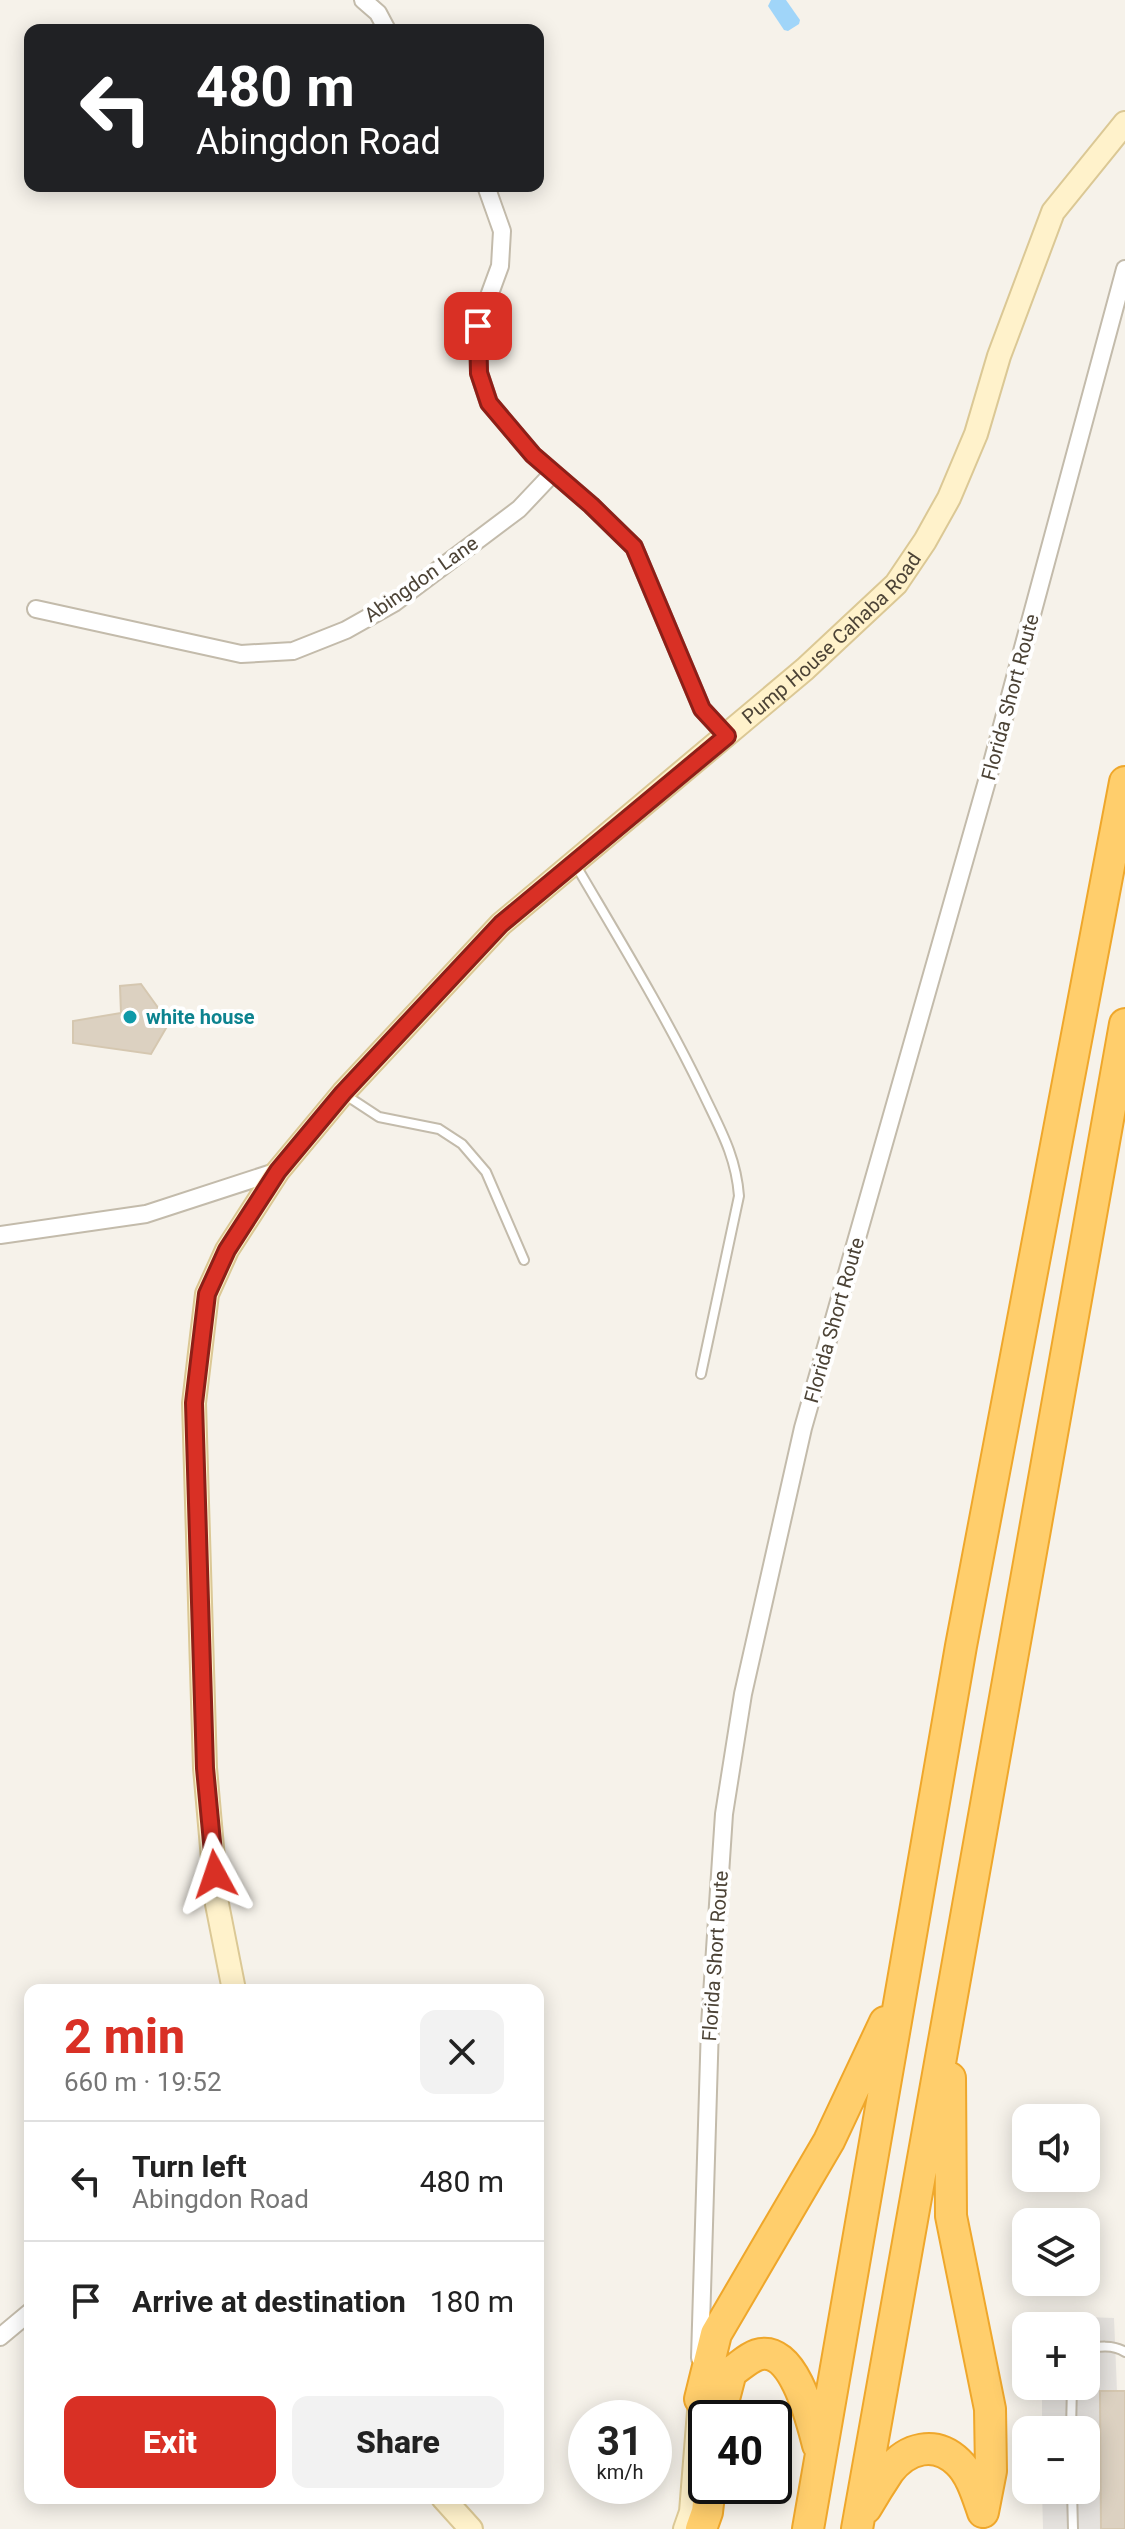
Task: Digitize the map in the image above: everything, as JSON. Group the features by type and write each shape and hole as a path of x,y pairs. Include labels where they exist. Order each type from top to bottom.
{"highway":[{"path":"808,2529 1009,1384 1118,852 1125,782"},
{"path":"857,2524 1125,1024"},
{"path":"710,2400 716,2334 829,2141 902,1984"},
{"path":"950,2001 951,2216 990,2409 991,2471 982,2520"},
{"path":"714,2400 731,2372 759,2354 772,2355 790,2371 806,2401 820,2456"},
{"path":"857,2524 891,2469 912,2451 930,2447 958,2462 970,2478 982,2520"},
{"path":"701,2529 708,2504"}],"street":[{"path":"363,0 378,13 384,24"},
{"name":"Pump House Cahaba Road","path":"233,1984 217,1904 205,1768 194,1403 207,1294 227,1250 278,1171 343,1093 501,924 805,669 896,584 949,498 976,434 999,356 1053,212 1125,123"},
{"path":"488,192 502,231 500,266 478,326 479,373 489,403 533,455 634,547 702,709 727,736"},
{"name":"Florida Short Route","path":"708,2400 699,2315 710,2025 724,1814 743,1694 803,1428 994,759 1125,269"},
{"name":"Abingdon Lane","path":"36,609 241,654 293,651 346,630 394,603 519,509 553,473"},
{"path":"0,1235 146,1214 233,1183 278,1171"},
{"path":"0,2337 24,2317"},
{"path":"448,2504 471,2529"},
{"path":"685,2529 692,2504"}],"lane":[{"path":"574,863 686,1059 737,1170 739,1196 701,1374"},
{"path":"343,1093 379,1117 439,1129 462,1144 486,1172 524,1260"},
{"path":"1100,2347 1125,2352"},
{"path":"1072,2504 1073,2529"}],"shaded area":[{"path":"1100,2318 1114,2318 1117,2391 1100,2391"},
{"path":"1100,2391 1101,2529 1043,2529 1042,2504 1100,2504 1100,2416 1042,2416 1042,2400 1100,2400"}],"water":[{"path":"771,0 786,0 800,20 799,24 788,31 784,30 768,6"}],"building":[{"name":"white house","path":"141,984 169,1023 151,1054 73,1043 73,1021 121,1013 120,986"},
{"path":"1100,2391 1125,2391 1125,2529 1101,2529"}],"place":[{"name":"white house","path":"130,1017"}],"route":[{"path":"215,1874 205,1768 194,1403 207,1294 227,1250 278,1171 343,1093 501,924 727,736 702,709 634,547 533,455 489,403 479,373 478,326"}]}
